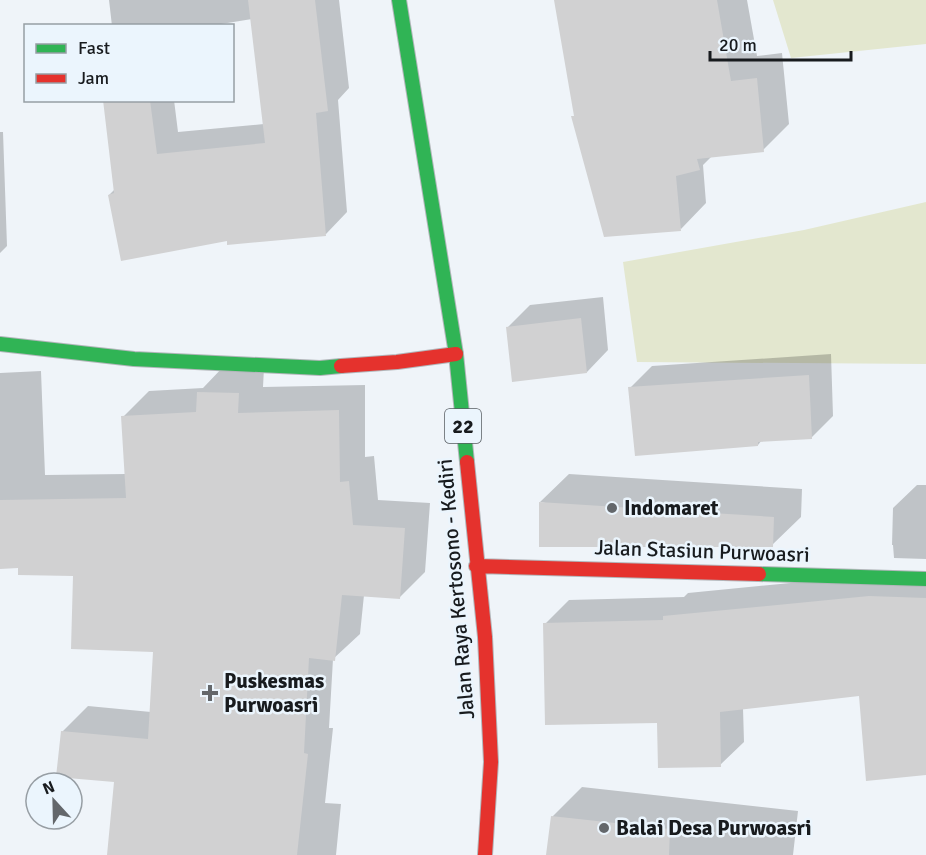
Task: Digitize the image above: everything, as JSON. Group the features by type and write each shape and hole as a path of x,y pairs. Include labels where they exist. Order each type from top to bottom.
{"main road":[{"name":"Jalan Raya Kertosono - Kediri","path":"399,0 456,354 485,637 491,762 486,855"},
{"path":"0,344 134,359 320,368 397,362 456,354"},
{"name":"Jalan Stasiun Purwoasri","path":"476,566 926,579"}],"green space":[{"path":"773,0 926,0 926,44 791,58"},
{"path":"926,202 926,364 637,362 623,262 804,230"}],"building":[{"path":"248,0 315,0 328,111 316,113 326,236 227,245 227,241 121,261 108,195 114,193 103,102 150,102 157,154 265,143"},
{"path":"554,0 717,0 731,81 757,78 764,152 697,159 700,170 676,176 681,231 604,237 571,116 574,116"},
{"path":"581,318 587,373 512,382 506,327"},
{"path":"809,375 812,439 758,442 758,446 635,456 628,387"},
{"path":"197,392 239,393 238,413 339,410 340,482 349,481 353,525 405,528 400,599 342,595 335,661 309,658 304,753 308,754 297,855 107,855 114,782 84,779 84,771 57,771 61,731 148,739 153,652 71,649 73,576 18,575 18,568 0,569 0,500 126,498 121,416 196,412"},
{"path":"539,502 774,517 773,547 539,547"},
{"path":"869,596 926,598 926,775 866,781 859,696 720,712 721,767 658,768 657,723 545,725 543,623 663,620 663,616"},
{"name":"Balai Desa Purwoasri","path":"551,816 670,829 669,855 546,855"}],"traffic: fast":[{"path":"399,0 456,354 467,462"},
{"path":"0,344 134,359 320,368 341,366"},
{"path":"759,574 926,579"}],"traffic: jam":[{"path":"341,366 397,362 456,354"},
{"path":"467,462 485,637 491,762 485,855"},
{"path":"476,566 759,574"}],"place":[{"name":"Indomaret","path":"612,508"},
{"name":"Puskesmas Purwoasri","path":"210,693"},
{"name":"Balai Desa Purwoasri","path":"604,828"}]}
